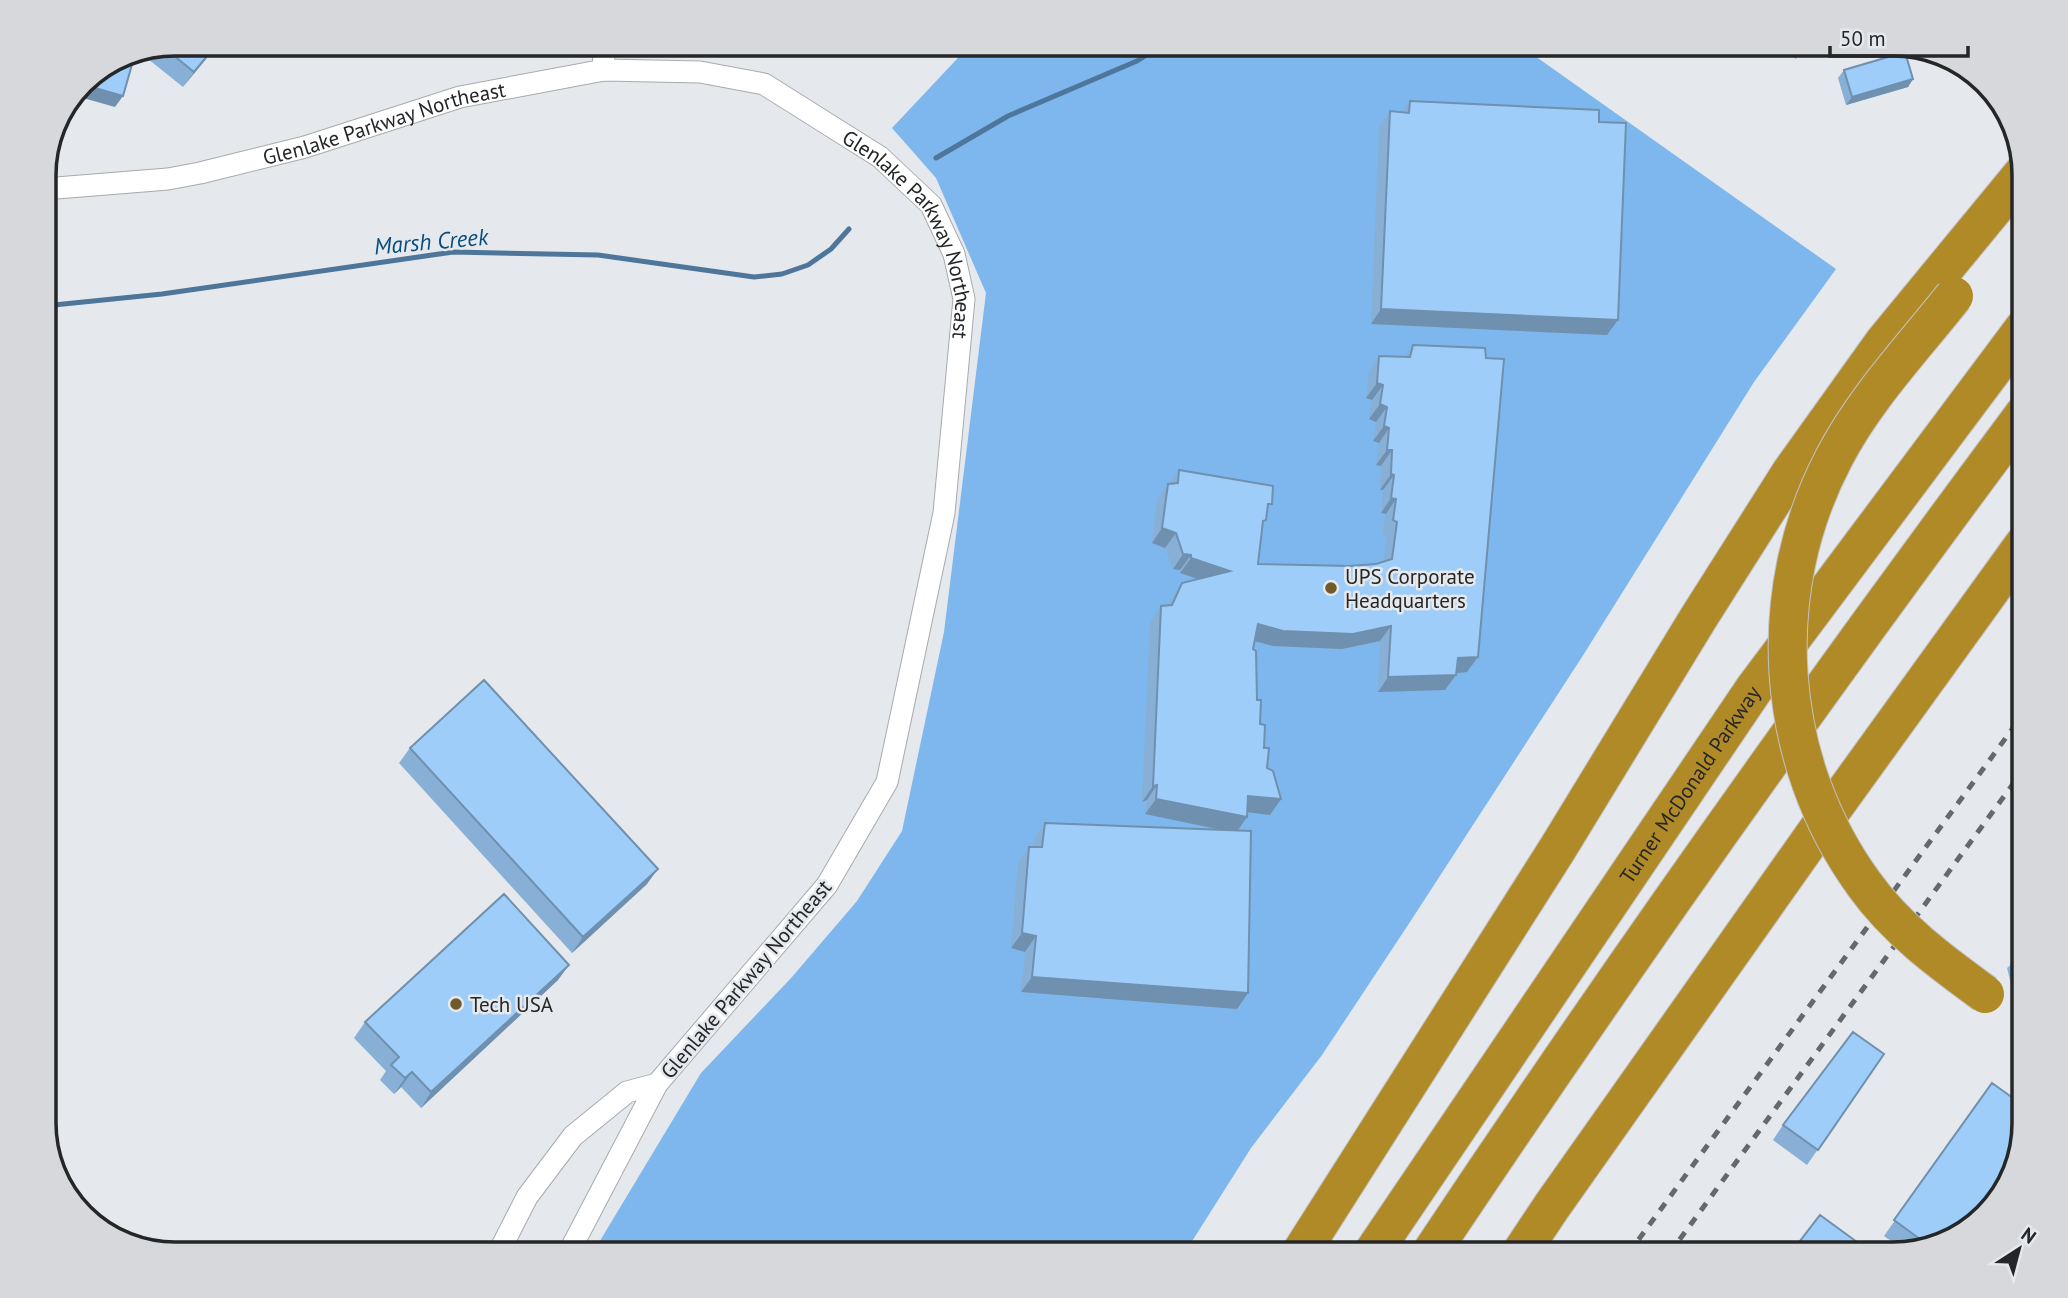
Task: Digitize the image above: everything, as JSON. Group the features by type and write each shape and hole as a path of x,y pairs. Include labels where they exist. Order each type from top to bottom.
{"highway":[{"path":"1308,1242 1558,848 1791,472 1884,342 2012,187"},
{"path":"1985,994 1918,943 1889,915 1864,885 1822,814 1797,741 1787,673 1787,626 1794,564 1804,527 1835,456 1877,392 2012,225"},
{"name":"Turner McDonald Parkway","path":"1380,1242 1754,689 2012,344"},
{"path":"1438,1242 1586,1024 1779,750 2012,430"},
{"path":"1528,1242 1816,832 2012,561"}],"street":[{"path":"603,56 604,70"},
{"name":"Glenlake Parkway Northeast","path":"56,188 168,179 200,173 305,148 460,97 604,70 700,72 764,84 880,157 931,205 954,254 964,299 944,513 887,782 827,885 657,1084 574,1242"},
{"name":"Glenlake Parkway Northeast","path":"504,1242 527,1197 573,1136 627,1092 657,1084"}],"shaded area":[{"path":"960,56 1535,56 1836,269 1754,382 1582,657 1410,922 1322,1055 1251,1148 1192,1242 599,1242 701,1073 792,977 857,901 902,831 944,632 986,293 936,178 892,128"},
{"path":"2012,964 2012,985 2011,984 2007,968"}],"building":[{"path":"174,56 207,56 194,72"},
{"path":"1891,56 1906,57 1913,79 1852,97 1844,70"},
{"path":"132,64 123,96 95,88 109,76"},
{"path":"1410,101 1599,110 1599,122 1626,123 1618,320 1381,309 1390,111 1409,113"},
{"name":"UPS Corporate Headquarters","path":"1413,345 1485,348 1486,358 1504,359 1478,657 1458,658 1456,675 1388,677 1391,626 1353,634 1283,631 1258,624 1253,649 1256,651 1257,700 1261,700 1260,724 1265,725 1264,748 1269,748 1267,768 1273,771 1281,799 1248,796 1247,817 1156,799 1157,785 1153,786 1161,606 1172,605 1182,583 1230,571 1183,554 1176,533 1162,528 1168,484 1178,483 1179,470 1273,486 1272,504 1268,504 1266,520 1263,521 1258,564 1349,566 1376,564 1392,559 1397,522 1393,520 1396,499 1391,498 1394,475 1391,474 1392,450 1387,450 1389,428 1384,426 1387,407 1380,404 1383,385 1377,383 1379,356 1410,357"},
{"path":"484,680 658,869 583,937 410,748"},
{"path":"1045,823 1251,831 1248,993 1032,977 1036,936 1022,933 1029,847 1042,847"},
{"path":"504,894 569,965 431,1092 412,1072 405,1078 391,1065 399,1057 365,1022"},
{"path":"1853,1032 1884,1054 1818,1150 1783,1125"},
{"path":"1992,1083 2012,1097 2008,1154 1996,1183 1977,1207 1953,1226 1920,1239 1894,1220"},
{"path":"1820,1215 1857,1242 1799,1242"}],"waterway":[{"name":"Marsh Creek","path":"936,158 1008,116 1145,56"},
{"name":"Marsh Creek","path":"56,305 162,294 453,252 598,255 754,277 782,274 808,265 831,249 849,229"}],"railway":[{"path":"1637,1242 2012,729"},
{"path":"1678,1242 2012,785"}],"place":[{"name":"UPS Corporate Headquarters","path":"1331,588"},
{"name":"Tech USA","path":"456,1004"}]}
